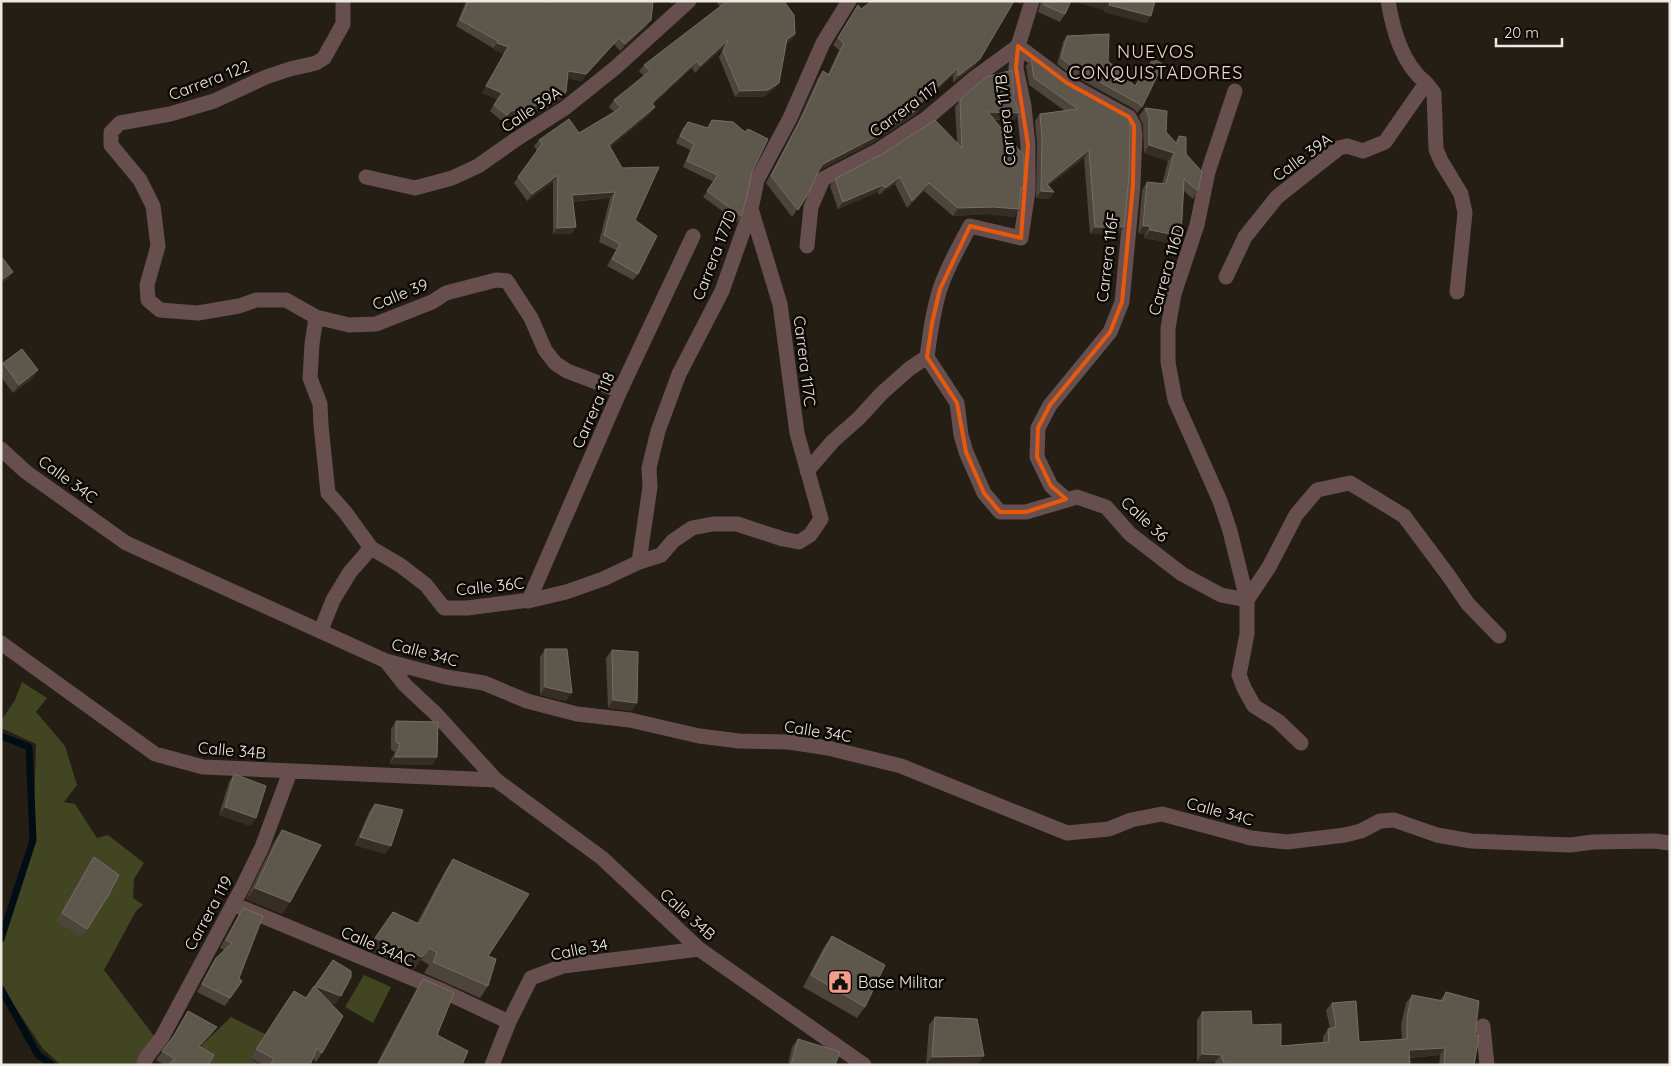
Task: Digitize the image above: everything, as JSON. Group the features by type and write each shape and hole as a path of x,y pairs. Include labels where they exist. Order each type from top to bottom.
{"street":[{"name":"Carrera 122","path":"148,300 147,285 158,246 153,206 140,180 111,145 111,132 120,123 170,114 214,100 266,77 316,63 324,58 343,24 343,1"},
{"name":"Calle 39A","path":"366,177 415,188 452,178 478,166 565,108 615,68 689,1"},
{"path":"1018,46 1032,1"},
{"path":"1388,1 1391,19 1402,51 1418,76 1434,93 1436,148 1441,161 1461,194 1465,213 1457,292"},
{"name":"Carrera 177D","path":"639,562 650,487 649,468 658,431 679,374 722,291 751,209 758,180 790,118 823,43 847,2"},
{"name":"Carrera 117","path":"807,246 811,207 823,179 876,151 927,118 973,79 1018,46"},
{"name":"Carrera 117B","path":"927,357 940,289 953,257 970,226 1021,238 1028,192 1028,144 1024,106 1016,68 1018,46"},
{"name":"Carrera 116F","path":"1018,46 1067,83 1129,117 1134,126 1133,185 1122,302 1110,332 1050,405 1038,428 1037,457 1051,486 1066,499"},
{"name":"Calle 39A","path":"1226,277 1245,237 1277,197 1339,148 1347,146 1362,151 1385,142 1426,83"},
{"name":"Carrera 116D","path":"1236,91 1208,172 1196,225 1174,294 1168,328 1168,362 1175,400 1220,501 1238,560 1247,600"},
{"name":"Carrera 117C","path":"751,209 780,304 797,433 821,518"},
{"name":"Carrera 118","path":"529,600 620,391 693,236"},
{"name":"Calle 39","path":"148,300 160,310 198,313 239,306 256,300 286,300 316,317 349,325 376,324 432,302 446,293 496,280 507,281 531,318 545,350 555,363 567,371 620,391"},
{"name":"Calle 36C","path":"316,317 310,378 320,404 328,493 345,512 371,548 400,565 426,585 444,608 467,608 528,601 566,592 661,555 673,542 692,528 713,524 737,524 783,539 799,542 810,534 821,518"},
{"path":"807,471 833,441 859,418 882,393 909,369 927,357"},
{"name":"Calle 36","path":"927,357 957,403 961,435 966,452 984,493 1000,512 1026,512 1078,497 1106,507 1130,534 1182,574 1221,595 1247,600"},
{"name":"Calle 34C","path":"1,449 26,472 126,542 386,661 446,677 484,683 527,701 577,714 630,720 698,736 739,741 789,742 828,748 901,766 1067,833 1109,829 1131,820 1162,814 1251,838 1287,842 1345,835 1362,831 1380,821 1394,820 1437,835 1471,841 1570,845 1594,842 1654,841 1670,843"},
{"path":"1301,743 1278,721 1254,706 1239,675 1247,634 1247,600 1269,567 1296,515 1317,490 1350,483 1404,516 1468,604 1499,636"},
{"path":"321,630 333,600 350,572 371,548"},
{"name":"Calle 34B","path":"1,643 155,754 203,767 496,780"},
{"name":"Calle 34B","path":"386,661 406,685 436,714 496,780 602,858 698,949 864,1065"},
{"name":"Carrera 119","path":"144,1065 146,1058 162,1037 262,847 290,772"},
{"name":"Calle 34AC","path":"233,904 443,991 509,1022"},
{"name":"Calle 34","path":"492,1065 509,1022 531,978 563,966 698,949"},
{"path":"1483,1026 1487,1065"}],"highlighted area":[{"path":"1018,46 1067,83 1129,117 1134,126 1133,185 1122,302 1110,332 1050,405 1038,428 1037,457 1051,486 1066,499 1026,512 1000,512 984,493 966,452 957,403 927,357 932,323 940,289 970,226 1021,238 1028,145 1016,68"}],"green space":[{"path":"22,682 47,698 36,712 65,746 77,785 64,802 75,804 97,838 108,835 144,863 134,879 133,898 143,905 136,911 104,970 154,1036 144,1065 61,1065 43,1049 1,986 1,939 33,840 36,744 1,728 1,721 15,700"},
{"path":"364,975 391,987 373,1023 345,1007"},
{"path":"231,1017 265,1034 250,1058 260,1065 208,1065 193,1054"}],"building":[{"path":"468,1 545,1 548,3 549,1 653,1 651,20 625,44 619,38 586,74 568,71 566,92 564,94 549,103 511,111 507,115 494,105 502,93 486,86 508,47 497,43 498,41 460,20"},
{"path":"726,1 784,1 794,15 795,34 787,39 779,83 768,90 740,91 723,51 728,40 700,66 697,61 652,103 655,107 609,145 622,168 659,167 635,220 657,236 638,274 612,259 620,244 604,235 615,192 572,195 576,227 557,228 558,175 532,194 518,177 542,144 539,140 569,119 579,133 621,108 614,100 650,71 644,65"},
{"path":"872,1 1014,1 980,59 958,76 958,68 919,104 922,106 877,136 823,164 798,210 771,176 803,115 823,71 829,75 844,43 838,38 858,5 861,9"},
{"path":"1044,1 1071,1 1065,14 1044,5"},
{"path":"1105,1 1155,1 1151,16 1109,5 1110,2"},
{"path":"1109,34 1108,61 1135,86 1153,59 1163,64 1142,107 1076,69 1061,58 1067,36"},
{"path":"1031,59 1068,84 1127,117 1130,122 1129,177 1124,227 1095,227 1089,150 1047,184 1054,192 1041,191 1042,138 1040,114 1078,109 1034,78"},
{"path":"1012,70 1014,99 1019,113 988,112 1024,156 1024,183 1023,188 1021,188 1019,209 993,207 958,208 929,183 912,201 900,177 885,188 883,185 843,202 835,179 886,152 935,120 962,148 960,100 986,77"},
{"path":"1145,108 1167,111 1166,132 1177,144 1179,136 1186,137 1186,154 1202,172 1198,191 1184,179 1181,236 1150,230 1150,226 1143,226 1147,182 1166,184 1174,153 1149,145 1149,117"},
{"path":"712,120 733,122 745,132 748,129 768,139 752,172 741,216 707,191 718,175 687,161 694,144 680,136 688,122 708,128"},
{"path":"1,256 13,272 1,280"},
{"path":"22,349 38,370 19,385 3,363"},
{"path":"545,649 567,649 572,693 545,687"},
{"path":"612,650 638,652 637,703 613,700"},
{"path":"396,721 438,722 437,757 395,757 400,744 396,742"},
{"path":"234,774 266,786 256,818 225,807"},
{"path":"375,804 403,810 391,846 360,837"},
{"path":"282,830 321,845 290,902 255,888"},
{"path":"94,857 119,875 87,929 62,913"},
{"path":"453,859 529,894 488,956 496,959 488,986 433,962 437,953 430,948 422,957 375,938 393,912 419,924"},
{"path":"243,908 263,916 239,978 242,981 230,998 202,984 216,958 232,943 226,940"},
{"name":"Base Militar","path":"832,936 885,965 865,1007 811,975"},
{"path":"333,960 351,971 351,977 341,996 315,986"},
{"path":"423,979 454,993 437,1035 468,1051 462,1065 378,1065"},
{"path":"314,986 343,1016 322,1053 317,1048 310,1065 270,1065 274,1059 256,1049 294,991 306,998"},
{"path":"1446,992 1479,1001 1475,1035 1479,1036 1474,1065 1444,1065 1445,1048 1409,1050 1410,1065 1225,1065 1221,1055 1202,1054 1202,1012 1251,1011 1252,1025 1281,1024 1281,1046 1329,1042 1328,1029 1336,1027 1332,1003 1356,1001 1359,1042 1407,1039 1407,1017 1412,995 1443,1001"},
{"path":"188,1011 217,1027 199,1046 214,1055 208,1065 168,1065 175,1059 162,1051 176,1033"},
{"path":"935,1017 977,1019 984,1056 932,1057"},
{"path":"798,1039 840,1052 835,1065 791,1065"}],"waterway":[{"path":"1,736 29,747 33,840 1,939"},
{"path":"1,989 38,1055 52,1065"}],"place":[{"name":"Base Militar","path":"840,982"}],"district":[{"name":"NUEVOS CONQUISTADORES","path":"1156,61"}]}
